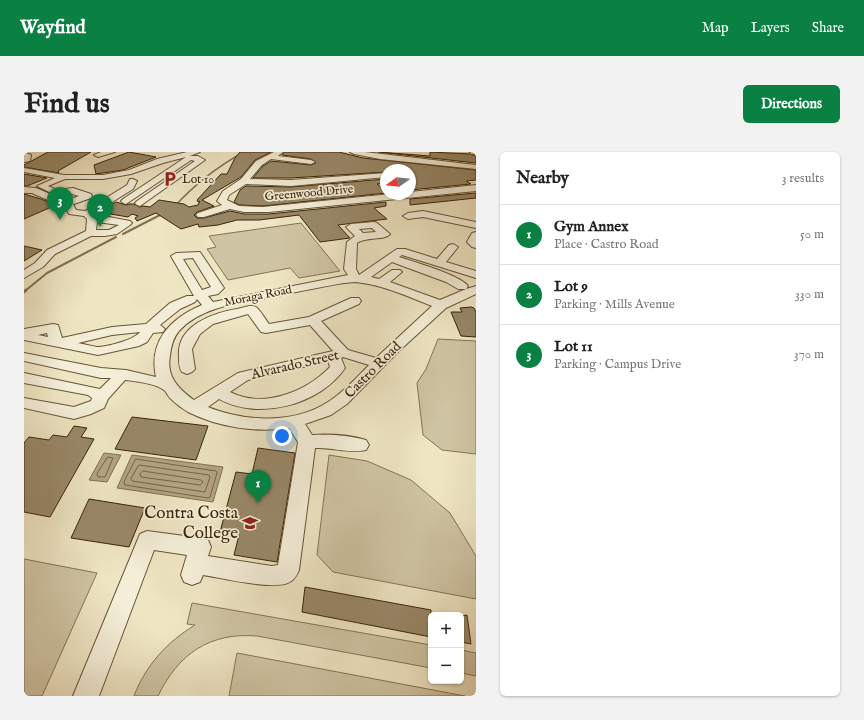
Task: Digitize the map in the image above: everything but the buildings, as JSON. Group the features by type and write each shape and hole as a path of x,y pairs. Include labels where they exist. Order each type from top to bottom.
{"street":[{"path":"98,155 110,152"},
{"path":"24,170 64,177 106,180 174,157 196,152"},
{"path":"229,206 222,201 222,197 244,181 259,162 278,152"},
{"path":"354,152 370,156 476,167"},
{"path":"156,153 174,157"},
{"path":"24,154 27,155 26,159 24,160"},
{"path":"270,156 310,162"},
{"path":"111,199 126,201 143,208 170,183 204,161 189,158 184,162 150,178 126,201"},
{"path":"416,169 421,162"},
{"path":"24,275 39,264 51,252 91,224 111,199 133,184 131,178 123,174"},
{"path":"244,181 291,184 380,176"},
{"path":"56,193 41,186 64,177"},
{"path":"150,178 183,185"},
{"name":"Greenwood Drive","path":"229,206 253,210 269,209 476,188"},
{"path":"24,190 37,192 70,206 72,212 91,224 108,233 118,231 127,223 116,221 91,224"},
{"path":"202,214 229,206"},
{"path":"408,216 423,214 476,225"},
{"path":"476,235 472,242 476,245"},
{"path":"361,236 352,242 350,269 359,278 402,251 476,276"},
{"path":"439,263 453,247"},
{"path":"390,258 450,279 462,286 476,285"},
{"path":"381,283 396,272"},
{"path":"450,279 463,277 464,272"},
{"name":"Moraga Road","path":"194,408 178,397 167,385 161,369 160,355 166,340 180,323 210,306 359,278 444,302"},
{"name":"Castro Road","path":"444,302 447,294 462,286"},
{"name":"Castro Road","path":"194,408 218,418 242,422 270,424 294,421 323,412 342,402 356,390 379,363 444,302 457,298 469,291 476,290"},
{"path":"24,336 98,351 134,343 142,339 150,327 175,306 195,297 210,306"},
{"path":"187,369 185,349 194,332 208,321 230,314 251,310 266,328 313,320 355,302"},
{"path":"218,392 239,402 254,403 286,400 317,387 329,378 338,368 338,354 313,320"},
{"path":"150,327 172,331"},
{"path":"24,333 53,328 56,343"},
{"name":"Alvarado Street","path":"194,408 243,376 338,354 379,363"},
{"path":"24,357 101,373 113,373 150,379 167,385"},
{"path":"101,373 107,378 151,387 167,385"},
{"path":"24,378 93,391 101,398"},
{"path":"24,403 74,413 86,410 98,404 101,398 118,380"},
{"path":"86,696 147,540 200,547 194,570 272,576 282,574 288,570 307,442 294,421"},
{"path":"307,442 324,441 360,445"}],"shaded area":[{"path":"301,223 340,271 299,278 290,268 228,280 207,249 216,247 209,236"},
{"path":"438,339 476,341 476,454 442,450 423,435 417,383 426,369"},
{"path":"329,455 367,461 411,480 450,513 476,556 476,599 333,572 317,555"},
{"path":"24,559 97,573 42,696 24,696"},
{"path":"192,603 428,644 428,667 257,636 240,636 210,642 197,649 175,668 158,696 134,696 145,674 158,655 175,639 195,625 187,624"},
{"path":"464,651 476,653 476,676 464,674"},
{"path":"237,653 465,696 229,696"}],"water":[{"path":"104,453 121,455 107,482 89,480"},
{"path":"132,455 223,467 213,502 117,488"}],"waterway":[{"path":"174,207 207,176 244,152"},
{"path":"123,234 162,214"},
{"path":"25,291 47,273 116,237"}],"place":[{"name":"Lot 10","path":"170,179"},
{"name":"Lot 11","path":"60,220"},
{"name":"Lot 9","path":"100,227"},
{"name":"Gym Annex","path":"258,503"},
{"name":"Contra Costa College","path":"250,523"}]}
